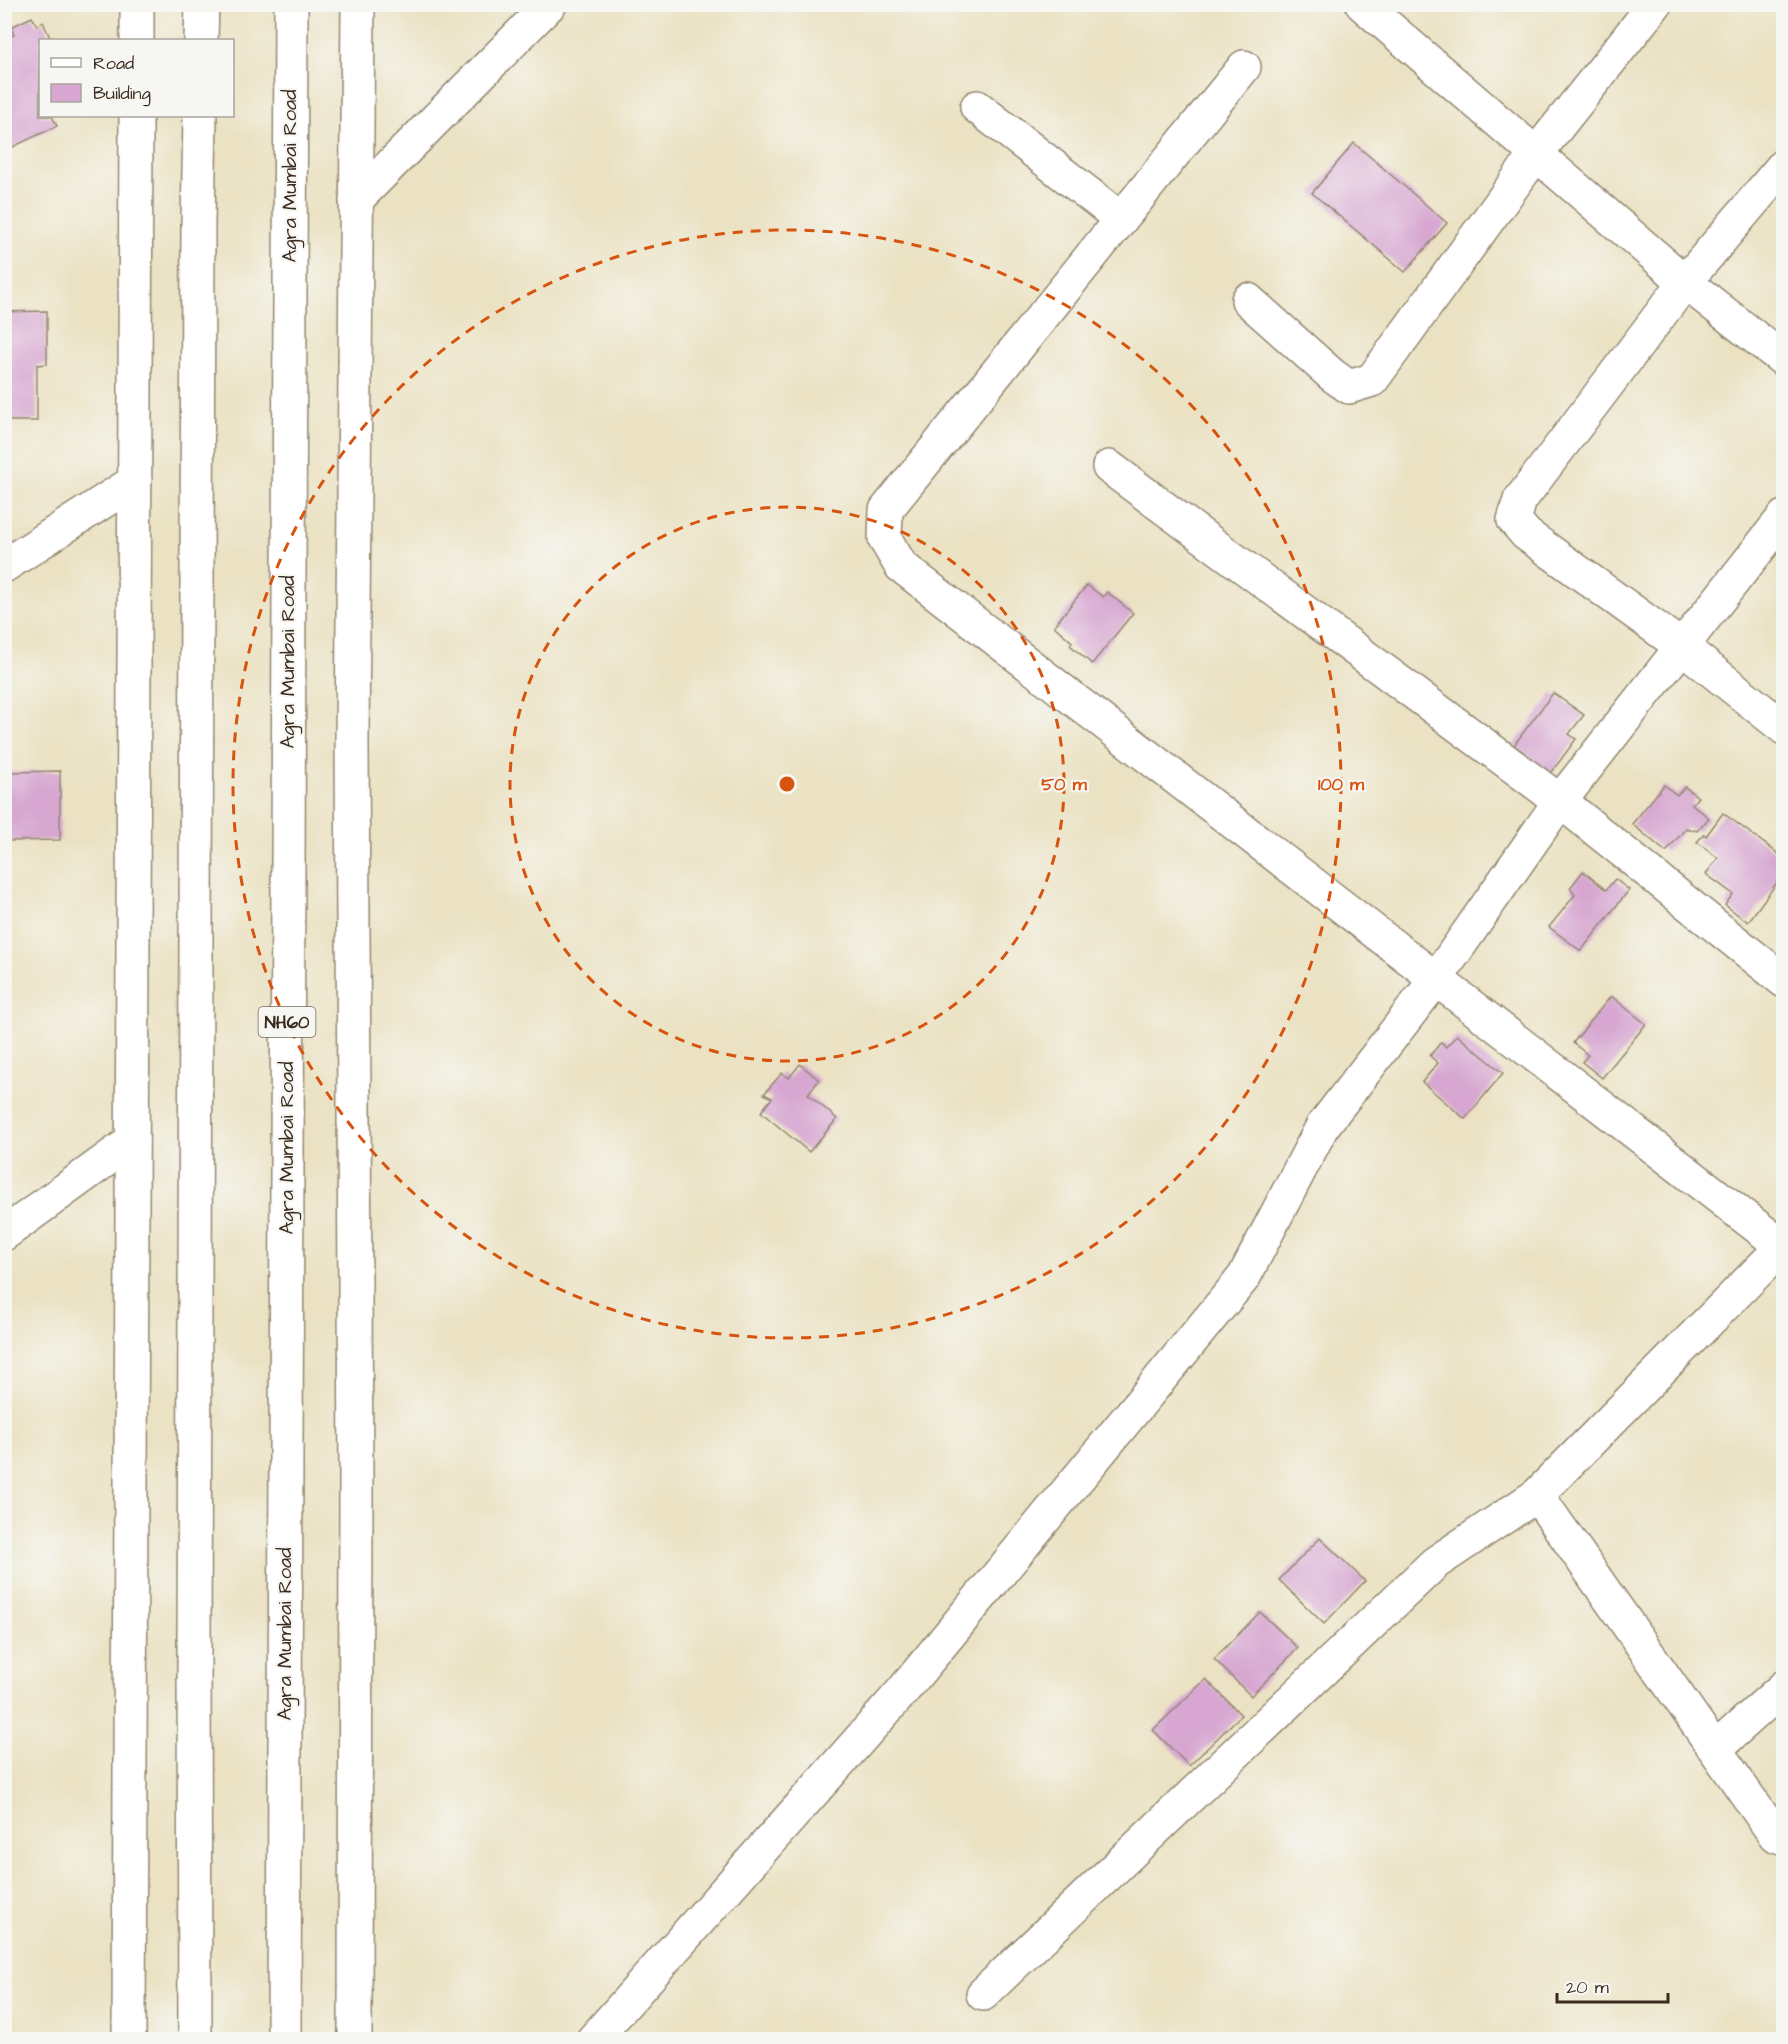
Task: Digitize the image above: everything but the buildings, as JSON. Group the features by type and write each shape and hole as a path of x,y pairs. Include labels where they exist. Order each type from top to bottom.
{"main road":[{"path":"136,39 137,4"},
{"path":"201,39 202,4"},
{"name":"Agra Mumbai Road","path":"284,2040 291,4"},
{"path":"355,2040 356,1462 352,729 358,4"},
{"path":"356,200 550,4"},
{"path":"1362,4 1685,282 1784,360"},
{"path":"1248,300 1332,375 1349,387 1372,380 1536,154 1655,4"},
{"path":"983,1994 1435,1563 1537,1495 1783,1245 901,566 885,539 886,510 1244,67"},
{"path":"977,108 1121,219"},
{"path":"129,2040 136,117"},
{"path":"195,2040 194,1609 200,117"},
{"path":"1784,165 1685,282 1520,500 1514,520 1526,534 1681,646 1784,728"},
{"path":"1109,467 1560,801 1784,981"},
{"path":"4,566 135,481"},
{"path":"593,2040 901,1693 1244,1277 1322,1127 1436,979 1560,801 1784,517"},
{"path":"4,1234 132,1141"},
{"path":"1537,1495 1775,1835 1784,1838"},
{"path":"1715,1749 1784,1687"}]}
